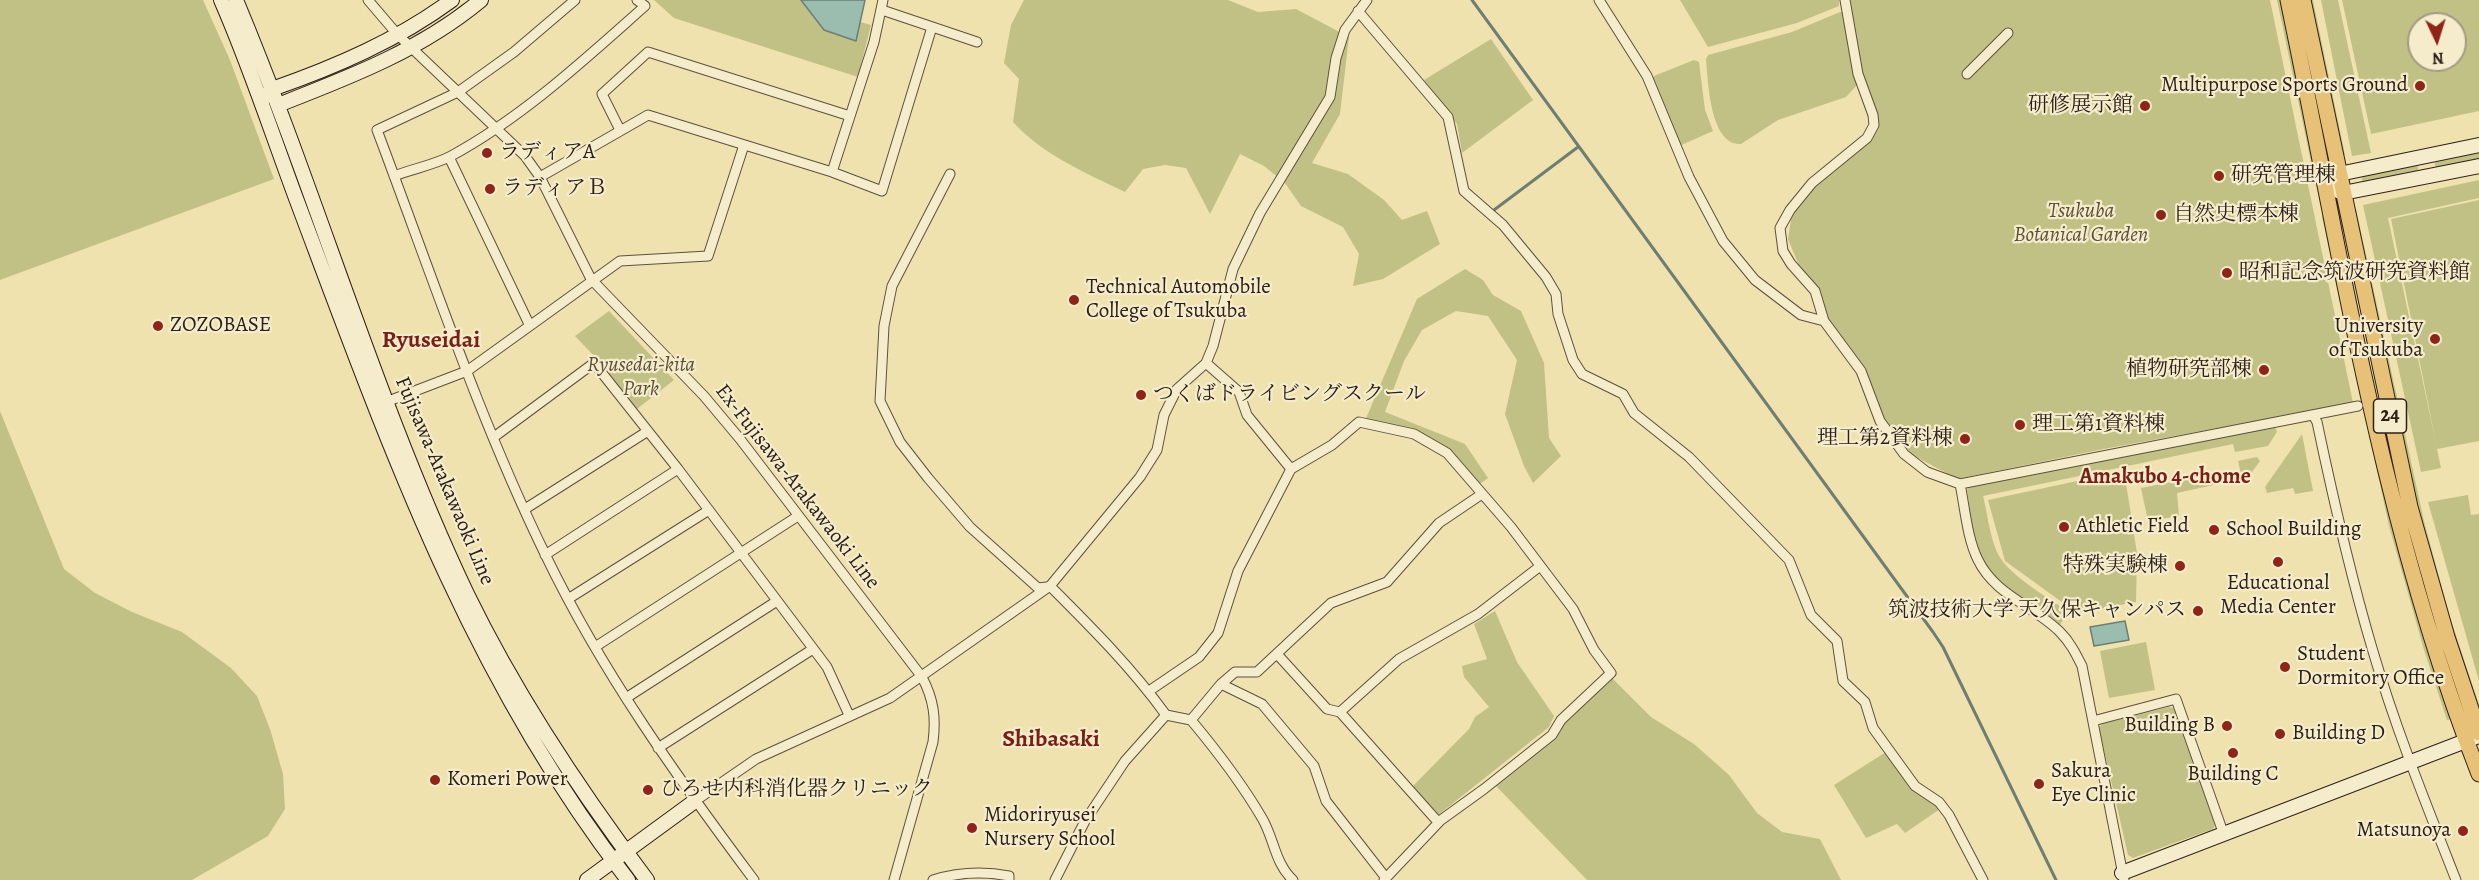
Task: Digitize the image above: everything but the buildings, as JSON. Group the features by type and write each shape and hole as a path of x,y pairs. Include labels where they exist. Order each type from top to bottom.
{"main road":[{"name":"Fujisawa-Arakawaoki Line","path":"221,0 375,406 432,547 459,606 555,776 628,880"},
{"name":"Fujisawa-Arakawaoki Line","path":"236,0 278,105 386,402 441,538 492,641 558,753 648,880"},
{"path":"261,102 272,89 345,61 397,34 452,0"},
{"path":"261,102 278,105 357,74 411,48 482,0"},
{"name":"24","path":"2288,0 2395,510 2429,630 2475,736"},
{"name":"24","path":"2303,0 2410,507 2475,736 2479,774"},
{"path":"2479,145 2339,174 2326,186 2343,193 2479,166"},
{"path":"2425,156 2428,177"},
{"path":"2123,877 2475,736"},
{"path":"587,880 695,801"}],"street":[{"name":"Ex-Fujisawa-Arakawaoki Line","path":"368,0 411,48 525,156 540,177 591,279 704,396 740,439 922,677 933,705 935,721 933,742 894,880"},
{"path":"574,0 514,52 458,92 377,130 467,371 545,555 595,647 658,748 754,880"},
{"path":"394,176 449,157 496,128 570,71 645,6 637,0"},
{"path":"695,801 756,759 890,698 1050,586 1140,477 1157,450 1164,415 1177,389 1206,363 1213,346 1233,269 1260,213 1330,97 1336,58 1345,30 1367,0"},
{"path":"1599,0 1647,76 1689,177 1723,241 1755,280 1801,315 1824,321"},
{"path":"1845,0 1858,74 1873,115 1874,125 1867,138 1812,183 1780,228 1783,251 1791,264 1815,291 1824,321 1861,371 1880,421 1904,454 1927,472 1960,484 2358,406"},
{"path":"832,172 883,5 932,27 977,42"},
{"path":"1358,10 1448,117 1464,191 1503,225 1546,277 1556,294 1558,314 1573,360 1582,374 1623,394 1634,413 1689,457 1789,560 1810,615 1837,641 1843,681 1865,702 1873,728 1916,786 1939,802 1949,815 1983,880"},
{"path":"540,177 648,116 832,172 882,191 932,27"},
{"path":"1967,74 2008,33"},
{"path":"620,130 602,93 648,52 850,116"},
{"path":"386,402 467,371 591,279 620,261 708,256 744,145"},
{"path":"449,157 529,324"},
{"path":"950,174 892,286 884,326 880,400 900,442 970,526 1038,588 1050,586"},
{"path":"494,437 594,363 678,469 827,667 849,715"},
{"path":"1206,363 1239,392 1247,415 1291,469"},
{"path":"2313,415 2317,422 2341,535 2372,649 2410,762 2456,880"},
{"path":"1149,691 1199,657 1218,633 1238,571 1291,469 1332,445 1359,422 1414,434 1447,453 1511,527 1573,609 1594,650 1611,673 1561,720 1552,735 1438,822 1385,879 1326,801 1314,766 1262,704 1221,684"},
{"path":"525,509 648,431"},
{"path":"545,555 678,469"},
{"path":"1960,484 1977,559 1987,574 2001,589 2059,630 2071,645 2082,666 2123,877"},
{"path":"1191,720 1221,684 1235,672 1257,672 1331,603 1387,582 1439,523 1482,494"},
{"path":"568,599 708,510"},
{"path":"595,647 798,516"},
{"path":"1340,712 1399,659 1478,614 1539,567"},
{"path":"1050,586 1097,633 1149,691 1166,715 1191,720 1217,752 1263,820 1284,872 1293,880"},
{"path":"626,698 777,601"},
{"path":"658,748 813,649"},
{"path":"1277,654 1327,709 1340,712 1438,822"},
{"path":"2093,721 2176,699 2224,835"},
{"path":"1055,880 1085,820 1125,760 1166,715"},
{"path":"933,880 955,873 988,872 1009,876 1009,880"}],"green space":[{"path":"0,0 203,0 230,60 274,179 0,280"},
{"path":"654,0 801,0 824,30 855,41 860,22 871,25 858,77 674,18"},
{"path":"1024,0 1228,0 1258,12 1296,9 1349,37 1340,114 1312,163 1348,174 1384,200 1402,220 1427,211 1440,244 1383,279 1353,286 1359,254 1343,227 1301,206 1285,183 1264,166 1240,154 1210,214 1186,168 1165,165 1143,169 1125,192 1051,154 1013,122 1019,79 1004,63 1011,25"},
{"path":"1680,0 1839,0 1839,6 1797,23 1708,47"},
{"name":"Tsukuba Botanical Garden","path":"1850,0 2270,0 2353,403 1957,479 1911,454 1885,420 1866,369 1828,319 1819,289 1800,268 1788,239 1792,214 1811,190 1877,128 1862,74"},
{"path":"2277,0 2281,0 2315,161 2311,162"},
{"path":"2308,0 2313,0 2345,155 2341,155"},
{"path":"2321,0 2338,0 2371,153 2352,156"},
{"name":"Multipurpose Sports Ground","path":"2342,0 2479,0 2479,111 2371,134"},
{"path":"1843,12 1857,85 1846,97 1778,120 1741,144 1731,142 1723,135 1717,124 1710,96 1706,59 1708,55 1792,32"},
{"path":"1491,39 1533,100 1462,153 1457,124 1424,80"},
{"path":"1694,60 1699,62 1705,110 1713,131 1679,146 1652,81 1654,76"},
{"path":"2479,149 2479,161 2436,170 2434,159"},
{"path":"2417,162 2419,174 2363,185 2361,174"},
{"path":"2479,180 2479,198 2388,218 2437,448 2391,219 2479,200 2479,441 2437,449 2441,468 2421,472 2363,205"},
{"path":"2356,209 2424,521 2450,617 2479,705 2477,711 2420,522 2353,210"},
{"path":"2327,216 2451,719 2447,720 2424,650 2389,526 2322,217"},
{"path":"1465,269 1483,280 1493,295 1521,311 1544,363 1549,438 1561,456 1533,483 1524,466 1505,414 1517,360 1488,316 1456,311 1422,330 1404,361 1385,412 1465,444 1488,478 1476,487 1432,443 1364,423 1417,299"},
{"name":"Ryusedai-kita Park","path":"609,311 674,380 637,409 575,336"},
{"path":"0,411 64,569 95,593 132,612 182,632 231,668 257,696 270,729 283,774 285,809 268,836 192,880 0,880"},
{"path":"2275,427 2277,432 2268,446 2235,452 2233,444 1983,496 1992,537 2001,559 2023,581 2068,612 2060,625 2003,584 1993,574 1979,550 1970,513 1967,490 1969,486"},
{"path":"2302,434 2313,491 2295,494 2293,488 2267,493 2265,487"},
{"path":"2257,457 2260,461 2249,476 2241,474 2238,461"},
{"name":"Athletic Field","path":"2124,471 2137,553 2136,602 2077,613 2005,561 1988,500"},
{"path":"2229,471 2232,481 2177,493 2179,516 2148,521 2141,488"},
{"path":"2468,495 2471,515 2479,514 2479,681 2428,502"},
{"path":"1495,611 1517,662 1554,716 1549,727 1438,815 1413,786 1469,729 1475,717 1489,707 1464,677 1462,666 1487,659 1474,624"},
{"path":"2146,642 2155,690 2109,698 2100,651"},
{"path":"1611,677 1651,717 1694,744 1729,775 1757,813 1782,832 1820,839 1841,880 1587,880 1495,785 1554,738 1565,721"},
{"path":"2169,707 2175,708 2215,825 2213,829 2133,858 2128,855 2099,728 2102,724"},
{"path":"1886,752 1940,809 1905,833 1897,824 1866,838 1834,785"}],"shaded area":[{"path":"801,0 865,0 856,41 824,30"},
{"path":"2125,621 2129,640 2094,646 2090,627"}],"waterway":[{"path":"1472,0 1943,647 2056,880"},
{"path":"1494,210 1578,147"}],"place":[{"name":"Multipurpose Sports Ground","path":"2420,86"},
{"name":"研修展示館","path":"2145,106"},
{"name":"ラディアA","path":"487,153"},
{"name":"研究管理棟","path":"2219,176"},
{"name":"ラディアＢ","path":"490,189"},
{"name":"自然史標本棟","path":"2161,215"},
{"name":"昭和記念筑波研究資料館","path":"2227,273"},
{"name":"Technical Automobile College of Tsukuba","path":"1074,300"},
{"name":"ZOZOBASE","path":"158,326"},
{"name":"University of Tsukuba","path":"2435,339"},
{"name":"植物研究部棟","path":"2264,370"},
{"name":"つくばドライビングスクール","path":"1141,395"},
{"name":"理工第1資料棟","path":"2020,425"},
{"name":"理工第2資料棟","path":"1965,439"},
{"name":"Athletic Field","path":"2064,527"},
{"name":"School Building","path":"2214,530"},
{"name":"Educational Media Center","path":"2278,562"},
{"name":"特殊実験棟","path":"2180,566"},
{"name":"筑波技術大学 天久保キャンパス","path":"2198,611"},
{"name":"Student Dormitory Office","path":"2285,667"},
{"name":"Building B","path":"2227,726"},
{"name":"Building D","path":"2280,734"},
{"name":"Building C","path":"2233,753"},
{"name":"Komeri Power","path":"435,780"},
{"name":"Sakura Eye Clinic","path":"2039,784"},
{"name":"ひろせ内科消化器クリニック","path":"648,790"},
{"name":"Midoriryusei Nursery School","path":"972,828"},
{"name":"Matsunoya","path":"2463,831"}],"district":[{"name":"Ryuseidai","path":"431,341"},
{"name":"Amakubo 4-chome","path":"2165,478"},
{"name":"Shibasaki","path":"1051,740"}]}
